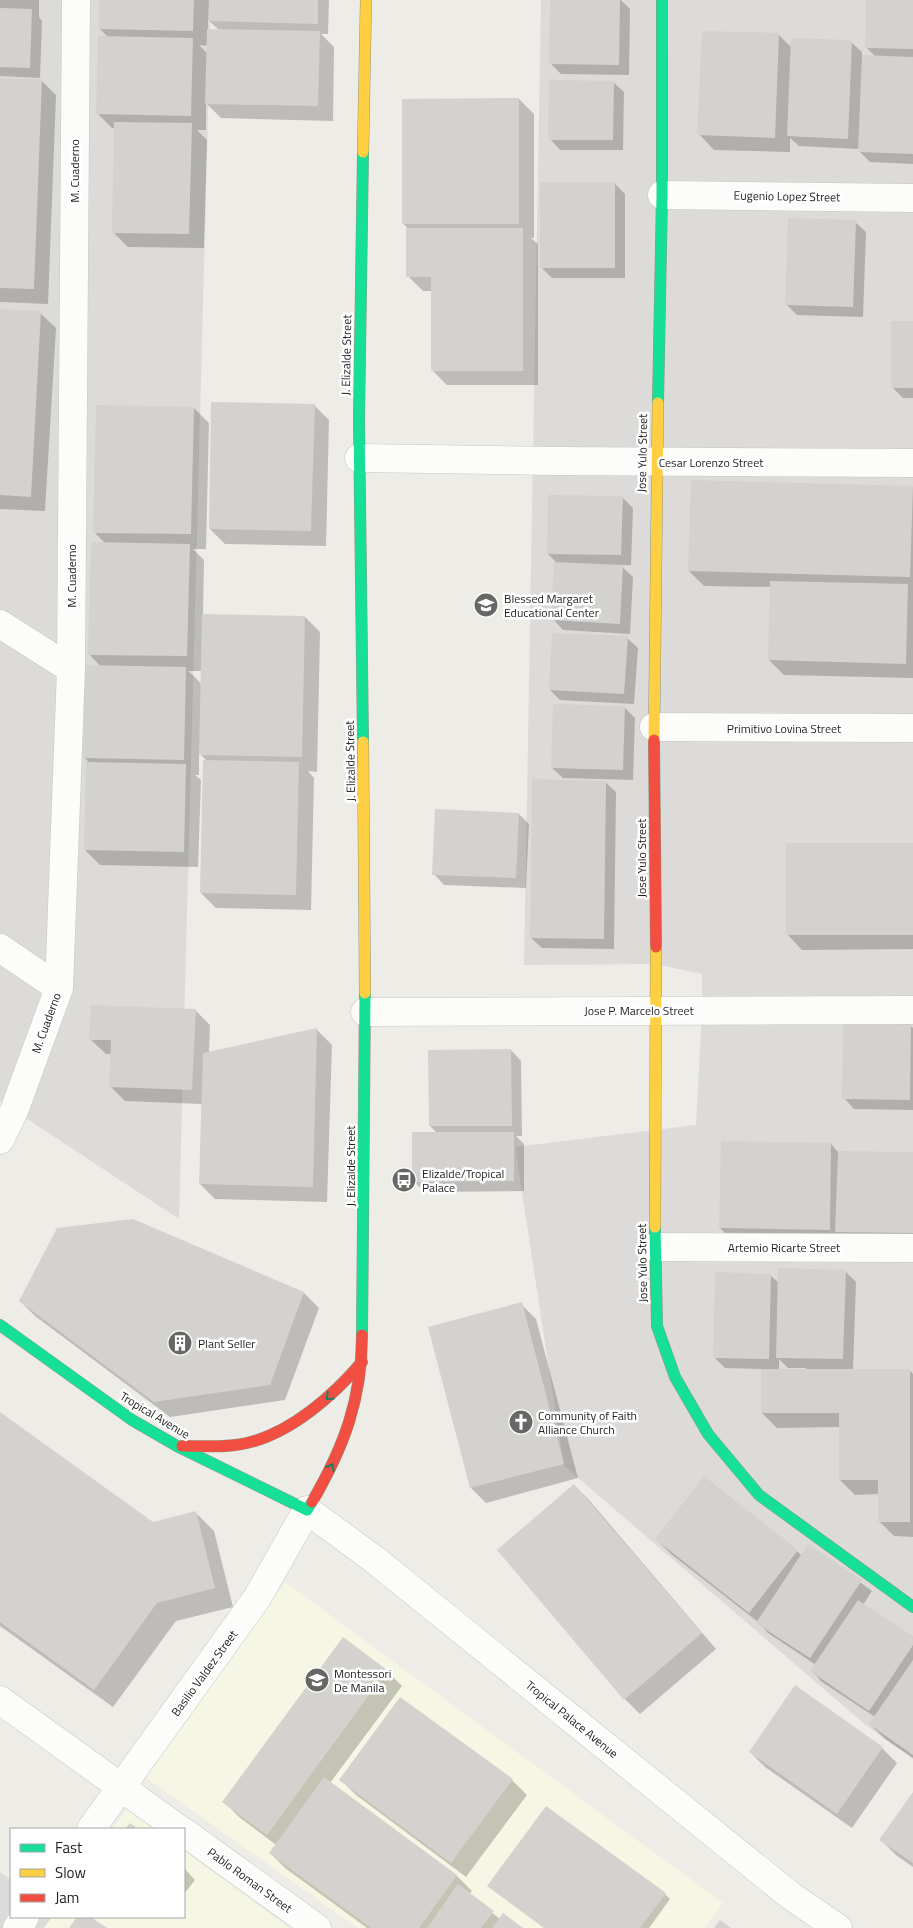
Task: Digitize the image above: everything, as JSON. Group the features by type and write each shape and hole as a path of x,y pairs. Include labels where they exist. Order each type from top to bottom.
{"street":[{"name":"M. Cuaderno","path":"0,1140 14,1111 59,988 71,669 76,0"},
{"name":"J. Elizalde Street","path":"307,1510 336,1458 345,1437 360,1380 362,1362 365,1012 359,458 366,0"},
{"name":"Jose Yulo Street","path":"662,0 662,195 655,462 654,728 657,1010 655,1247 657,1326 675,1377 708,1434 759,1495 910,1601"},
{"name":"Eugenio Lopez Street","path":"662,195 913,198"},
{"name":"Cesar Lorenzo Street","path":"359,458 913,463"},
{"path":"0,624 71,669"},
{"name":"Primitivo Lovina Street","path":"654,728 913,728"},
{"path":"0,948 59,988"},
{"name":"Jose P. Marcelo Street","path":"365,1012 913,1010"},
{"name":"Artemio Ricarte Street","path":"655,1247 913,1248"},
{"name":"Tropical Avenue","path":"0,1325 132,1420 177,1446 307,1510"},
{"path":"177,1446 229,1445 248,1443 266,1437 304,1417 324,1402 350,1377 362,1362"},
{"name":"Basilio Valdez Street","path":"92,1828 257,1598 307,1510"},
{"name":"Tropical Palace Avenue","path":"307,1510 375,1560 791,1896 838,1928"},
{"path":"0,1700 178,1828"},
{"name":"Pablo Roman Street","path":"185,1833 317,1928"}],"shaded area":[{"path":"0,0 211,0 179,1219 0,1101"},
{"path":"541,0 913,0 913,1759 867,1726 564,1466 515,1147 696,1125 702,974 655,964 524,965"},
{"name":"Montessori De Manila","path":"285,1582 723,1903 704,1928 358,1928 145,1777"},
{"path":"127,1809 153,1828 113,1828"},
{"path":"185,1852 289,1928 44,1928 51,1918 185,1918"},
{"path":"0,1872 10,1879 10,1918 63,1918 78,1928 0,1928"}],"building":[{"path":"99,0 194,0 193,31 99,29"},
{"path":"209,0 318,0 318,24 208,21"},
{"path":"550,0 620,0 619,65 549,64"},
{"path":"866,0 913,0 913,49 865,48"},
{"path":"0,8 32,9 30,68 0,67"},
{"path":"207,29 320,31 318,106 205,104"},
{"path":"702,31 779,33 775,138 697,135"},
{"path":"98,36 193,38 191,116 96,114"},
{"path":"791,38 852,40 848,139 787,136"},
{"path":"862,55 913,57 913,154 858,152"},
{"path":"0,78 42,79 34,289 0,288"},
{"path":"549,80 614,81 613,140 548,140"},
{"path":"519,98 519,224 402,224 402,99"},
{"path":"114,122 192,123 189,234 112,233"},
{"path":"540,182 615,182 615,268 540,268"},
{"path":"788,218 856,220 853,307 785,305"},
{"path":"406,228 523,228 523,371 431,371 431,277 406,277"},
{"path":"0,309 41,311 31,497 0,495"},
{"path":"891,321 913,321 913,388 891,388"},
{"path":"211,402 315,404 311,531 209,529"},
{"path":"96,405 194,407 191,534 93,533"},
{"path":"691,480 913,486 910,577 688,571"},
{"path":"548,495 623,496 621,555 547,554"},
{"path":"91,542 190,544 187,656 88,655"},
{"path":"554,562 623,565 620,624 551,620"},
{"path":"770,581 908,584 906,664 768,660"},
{"path":"202,614 305,616 302,757 199,755"},
{"path":"552,633 628,636 624,694 549,690"},
{"path":"85,665 186,667 184,760 83,758"},
{"path":"553,704 625,706 623,770 551,768"},
{"path":"203,760 299,762 296,895 200,893"},
{"path":"86,762 186,764 184,852 84,850"},
{"path":"532,779 606,781 604,939 530,938"},
{"path":"435,809 519,813 516,878 432,875"},
{"path":"786,843 913,843 913,935 786,935"},
{"path":"91,1005 196,1009 192,1090 109,1087 111,1040 89,1040"},
{"path":"843,1023 911,1024 910,1100 842,1099"},
{"path":"317,1028 313,1187 199,1184 203,1053"},
{"path":"511,1049 512,1126 429,1126 428,1050"},
{"path":"412,1132 514,1132 514,1181 412,1182"},
{"path":"721,1141 831,1143 830,1230 719,1228"},
{"path":"838,1151 913,1152 913,1233 835,1232"},
{"name":"Plant Seller","path":"133,1219 304,1292 270,1385 154,1402 19,1301 57,1228"},
{"path":"778,1268 846,1270 843,1359 776,1358"},
{"path":"715,1272 771,1274 769,1359 713,1358"},
{"path":"522,1302 564,1464 470,1488 428,1327"},
{"path":"761,1369 910,1369 910,1522 878,1522 878,1480 839,1480 839,1413 761,1413"},
{"path":"0,1412 153,1522 196,1511 215,1588 157,1603 94,1690 0,1622"},
{"path":"704,1476 798,1550 749,1613 655,1539"},
{"path":"574,1484 702,1633 624,1700 497,1550"},
{"path":"808,1544 862,1580 810,1658 756,1623"},
{"path":"858,1600 913,1636 913,1645 869,1711 810,1671"},
{"path":"343,1637 387,1670 267,1835 222,1802"},
{"path":"913,1660 913,1755 869,1724"},
{"path":"795,1685 883,1747 837,1814 749,1752"},
{"path":"400,1697 513,1779 451,1863 339,1780"},
{"path":"324,1777 457,1875 419,1928 371,1928 269,1853"},
{"path":"913,1792 913,1863 879,1840"},
{"path":"546,1806 666,1893 640,1928 544,1928 487,1886"},
{"path":"130,1823 137,1828 126,1828"},
{"path":"458,1884 494,1911 481,1928 427,1928"},
{"path":"503,1913 523,1928 492,1928"},
{"path":"76,1918 92,1918 107,1928 69,1928"},
{"path":"720,1920 731,1928 714,1928"}],"traffic: fast":[{"path":"658,403 662,195 662,0"},
{"path":"363,152 359,420 363,742"},
{"path":"362,1335 365,993"},
{"path":"655,1227 657,1326 675,1377 708,1434 759,1495 913,1607"},
{"path":"0,1325 132,1420 177,1446 307,1510 312,1502"}],"traffic: slow":[{"path":"363,152 366,0"},
{"path":"654,740 658,403"},
{"path":"363,742 365,993"},
{"path":"655,1227 656,947"}],"traffic: jam":[{"path":"654,740 656,947"},
{"path":"312,1502 333,1462 349,1422 359,1380 362,1335"},
{"path":"182,1446 239,1445 280,1431 325,1399 362,1362"}],"place":[{"name":"Blessed Margaret Educational Center","path":"486,605"},
{"name":"Elizalde/Tropical Palace","path":"404,1180"},
{"name":"Plant Seller","path":"180,1343"},
{"name":"Community of Faith Alliance Church","path":"521,1422"},
{"name":"Montessori De Manila","path":"317,1680"}]}
